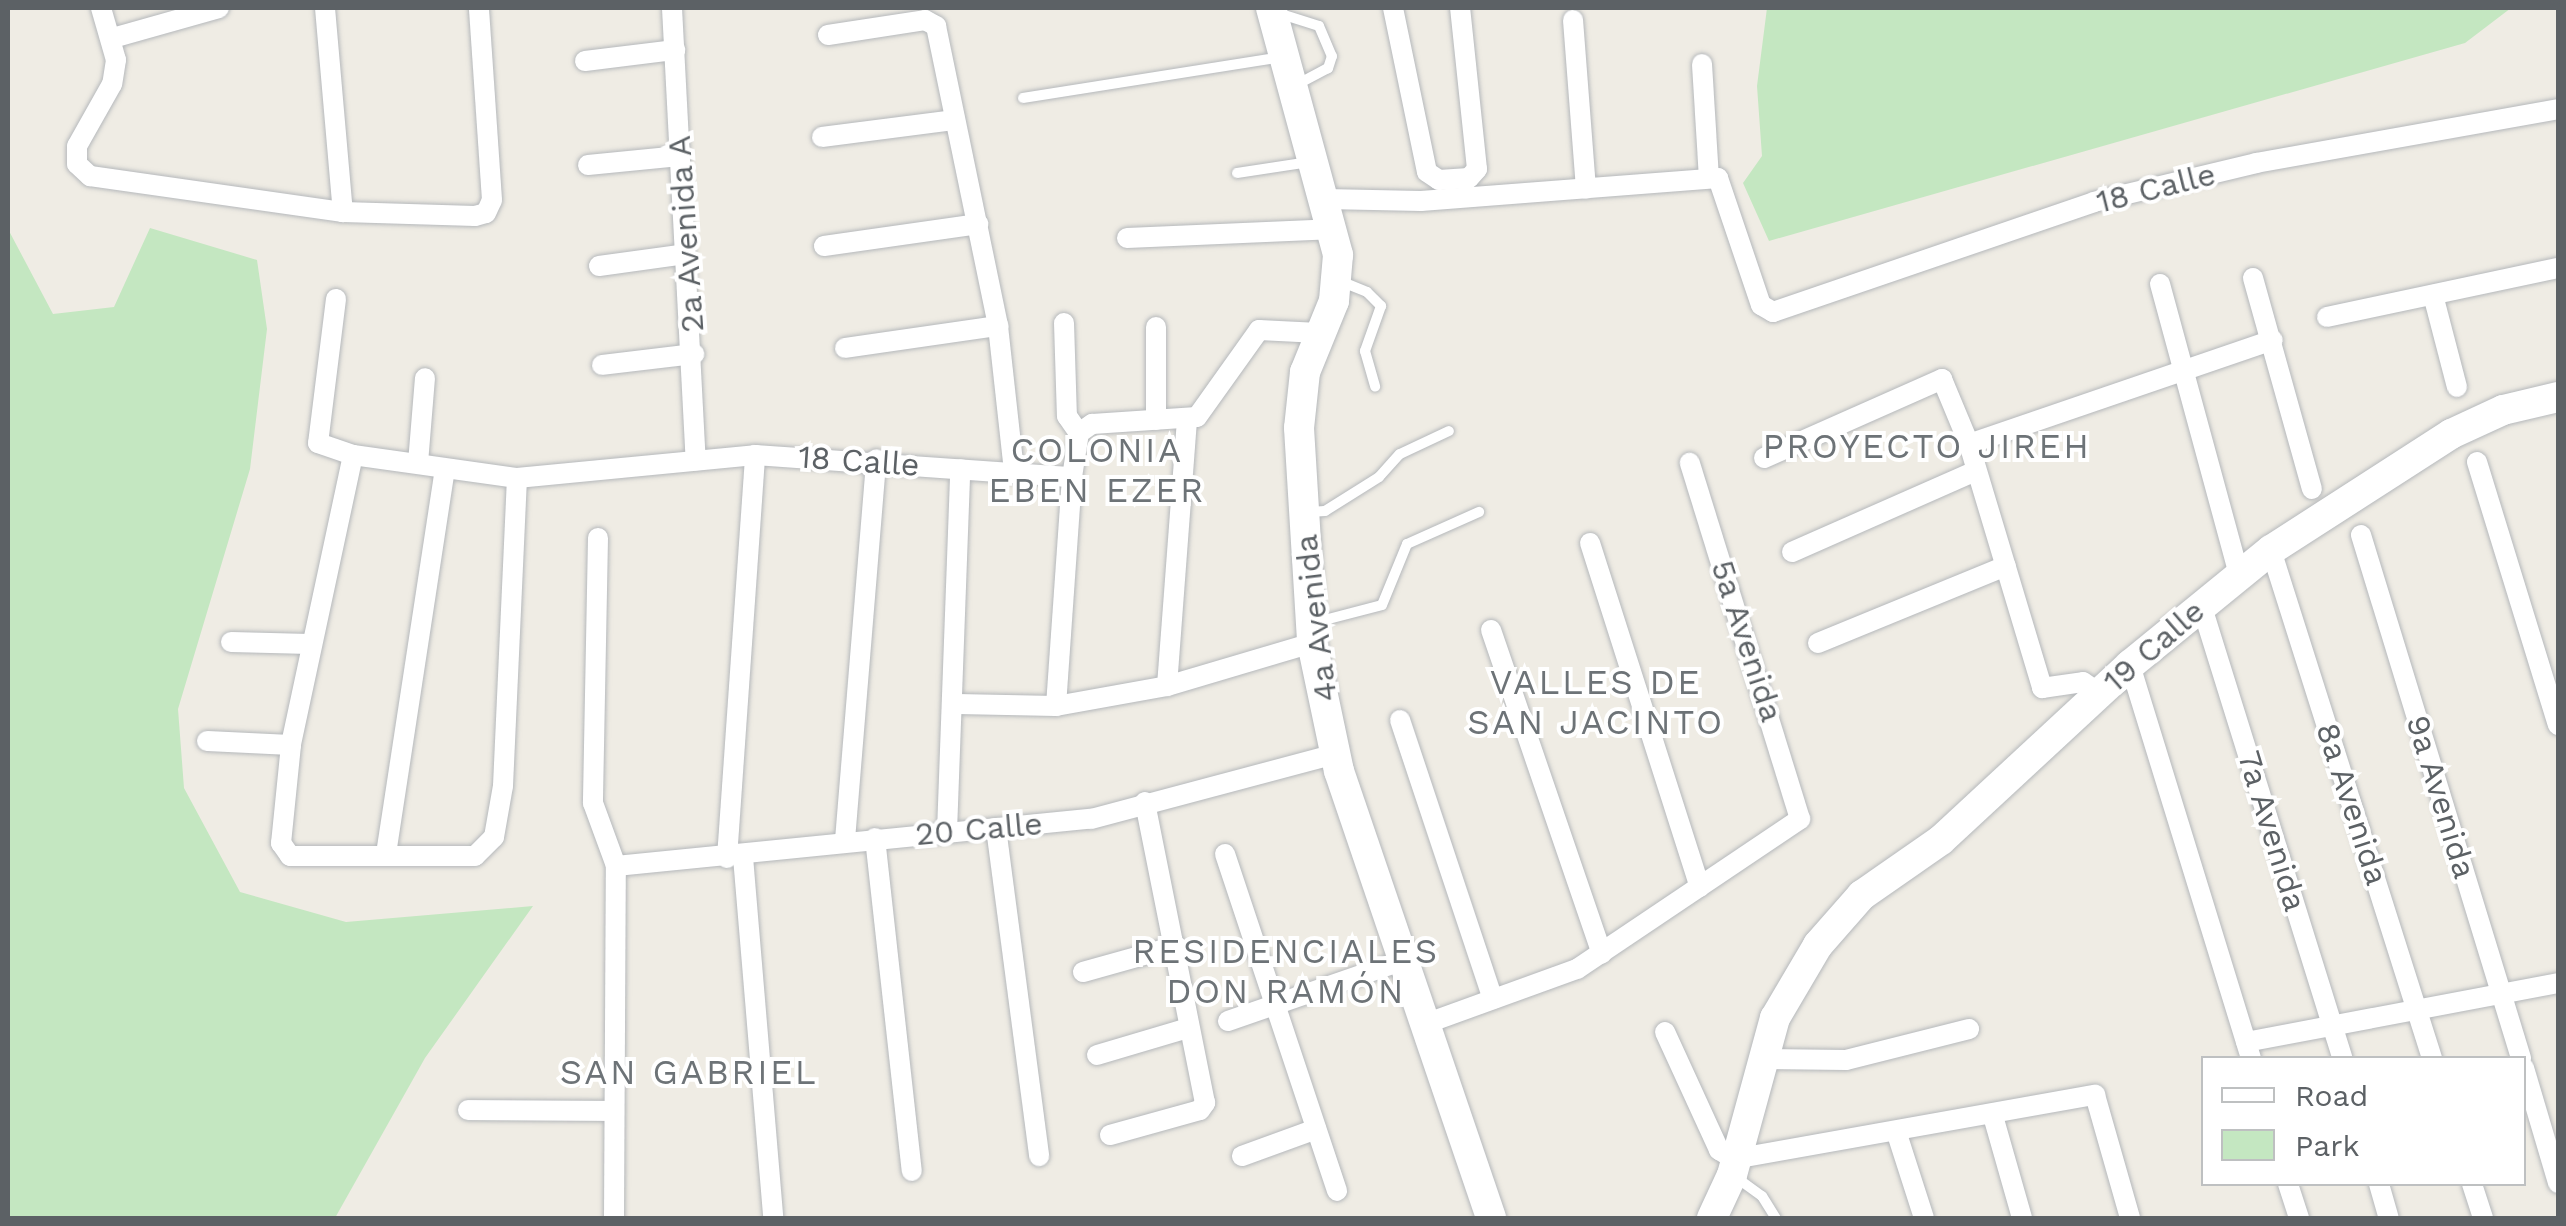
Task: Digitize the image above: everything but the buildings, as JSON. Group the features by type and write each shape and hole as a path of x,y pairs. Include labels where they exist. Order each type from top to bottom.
{"street":[{"path":"100,8 113,38 112,84 84,127 77,164 108,181 342,212 486,212 492,200 479,8"},
{"path":"113,38 219,8"},
{"path":"325,8 342,212"},
{"name":"2a Avenida A","path":"672,8 694,354 696,460"},
{"path":"1393,8 1427,172 1439,180 1469,178 1477,169 1460,8"},
{"name":"4a Avenida","path":"1272,9 1282,57 1334,229 1339,281 1305,372 1299,428 1312,633 1335,754 1401,961 1492,1218"},
{"path":"1573,20 1586,188"},
{"path":"828,35 932,21 998,326 1014,472"},
{"path":"585,61 675,50"},
{"path":"1326,199 1421,201 1714,178 1702,64"},
{"name":"18 Calle","path":"1714,178 1766,310 2094,202 2256,164 2558,110"},
{"path":"822,138 956,120"},
{"path":"588,165 680,156"},
{"path":"824,246 978,224"},
{"path":"1127,238 1334,229"},
{"path":"599,266 685,254"},
{"path":"2327,317 2558,268"},
{"path":"2253,278 2312,489"},
{"path":"2160,284 2180,372 2239,575"},
{"path":"2433,295 2457,387"},
{"name":"18 Calle","path":"336,299 316,441 354,455 517,478 755,454 1072,477"},
{"path":"1056,706 1072,477 1080,434 1066,416 1064,322"},
{"path":"845,348 998,326"},
{"path":"1156,327 1156,420"},
{"path":"1080,434 1107,420 1187,421 1206,412 1259,330 1319,334"},
{"path":"1970,444 2273,340"},
{"path":"602,365 694,354"},
{"path":"418,463 425,378"},
{"path":"1764,458 1942,379 1970,444 2042,688 2082,682 2100,694"},
{"name":"19 Calle","path":"1765,1059 1774,1018 1802,970 1862,895 1941,840 2201,604 2271,550 2451,434 2503,410 2558,396"},
{"path":"1167,686 1187,421"},
{"path":"755,454 735,858 773,1218"},
{"path":"354,455 291,744 283,852 482,854 494,837 503,786 517,478"},
{"path":"844,840 876,460"},
{"path":"2478,462 2558,725"},
{"name":"5a Avenida","path":"1690,463 1800,818 1700,887"},
{"path":"386,854 445,470"},
{"path":"947,832 957,704 960,470"},
{"path":"1792,552 1976,471"},
{"name":"9a Avenida","path":"2361,535 2520,1056"},
{"path":"598,538 593,803 616,866 611,1111 614,1218"},
{"path":"1426,1024 1549,983 1602,954 1700,887 1590,544"},
{"name":"8a Avenida","path":"2271,550 2431,1056"},
{"path":"1818,643 2006,566"},
{"name":"7a Avenida","path":"2201,604 2341,1056"},
{"path":"1491,630 1602,954"},
{"path":"957,704 1056,706 1167,686 1312,633"},
{"path":"231,642 310,644"},
{"path":"2130,665 2249,1050 2332,1026 2558,984"},
{"path":"1400,720 1493,999"},
{"path":"207,741 291,744"},
{"name":"20 Calle","path":"616,866 735,858 844,840 1091,819 1335,754"},
{"path":"1110,1135 1204,1107 1176,946 1145,802"},
{"path":"996,828 1039,1156"},
{"path":"875,838 912,1171"},
{"path":"1225,854 1337,1191"},
{"path":"1084,972 1176,946"},
{"path":"1228,1021 1401,961"},
{"path":"1096,1055 1188,1028"},
{"path":"1712,1218 1733,1167 1765,1059 1846,1060 1969,1029"},
{"path":"1666,1032 1719,1150 1733,1167"},
{"path":"2526,1075 2558,1183"},
{"path":"1733,1167 2095,1095 2130,1218"},
{"path":"468,1110 611,1111"},
{"path":"1993,1116 2022,1218"},
{"path":"1242,1156 1316,1130"},
{"path":"1897,1134 1924,1218"},
{"path":"2289,1186 2299,1218"},
{"path":"2379,1186 2389,1218"},
{"path":"2473,1186 2483,1218"}],"lane":[{"path":"1272,9 1318,26 1330,46 1328,68 1293,87"},
{"path":"1023,98 1282,57"},
{"path":"1237,173 1314,161"},
{"path":"1339,281 1367,292 1381,306 1365,352 1375,387"},
{"path":"1304,513 1325,511 1379,477 1400,454 1449,431"},
{"path":"1312,633 1382,605 1407,544 1479,512"},
{"path":"1733,1167 1762,1196 1776,1218"}],"green space":[{"path":"1767,8 2511,8 2465,43 1769,241 1743,183 1762,156 1757,86"},
{"path":"150,228 257,260 267,329 250,469 178,709 184,788 240,892 346,922 533,906 425,1058 335,1218 8,1218 8,229 53,314 114,307"}],"district":[{"name":"PROYECTO JIREH","path":"1927,446"},
{"name":"COLONIA EBEN EZER","path":"1097,470"},
{"name":"VALLES DE SAN JACINTO","path":"1596,702"},
{"name":"RESIDENCIALES DON RAMÓN","path":"1286,971"},
{"name":"SAN GABRIEL","path":"689,1072"}]}
